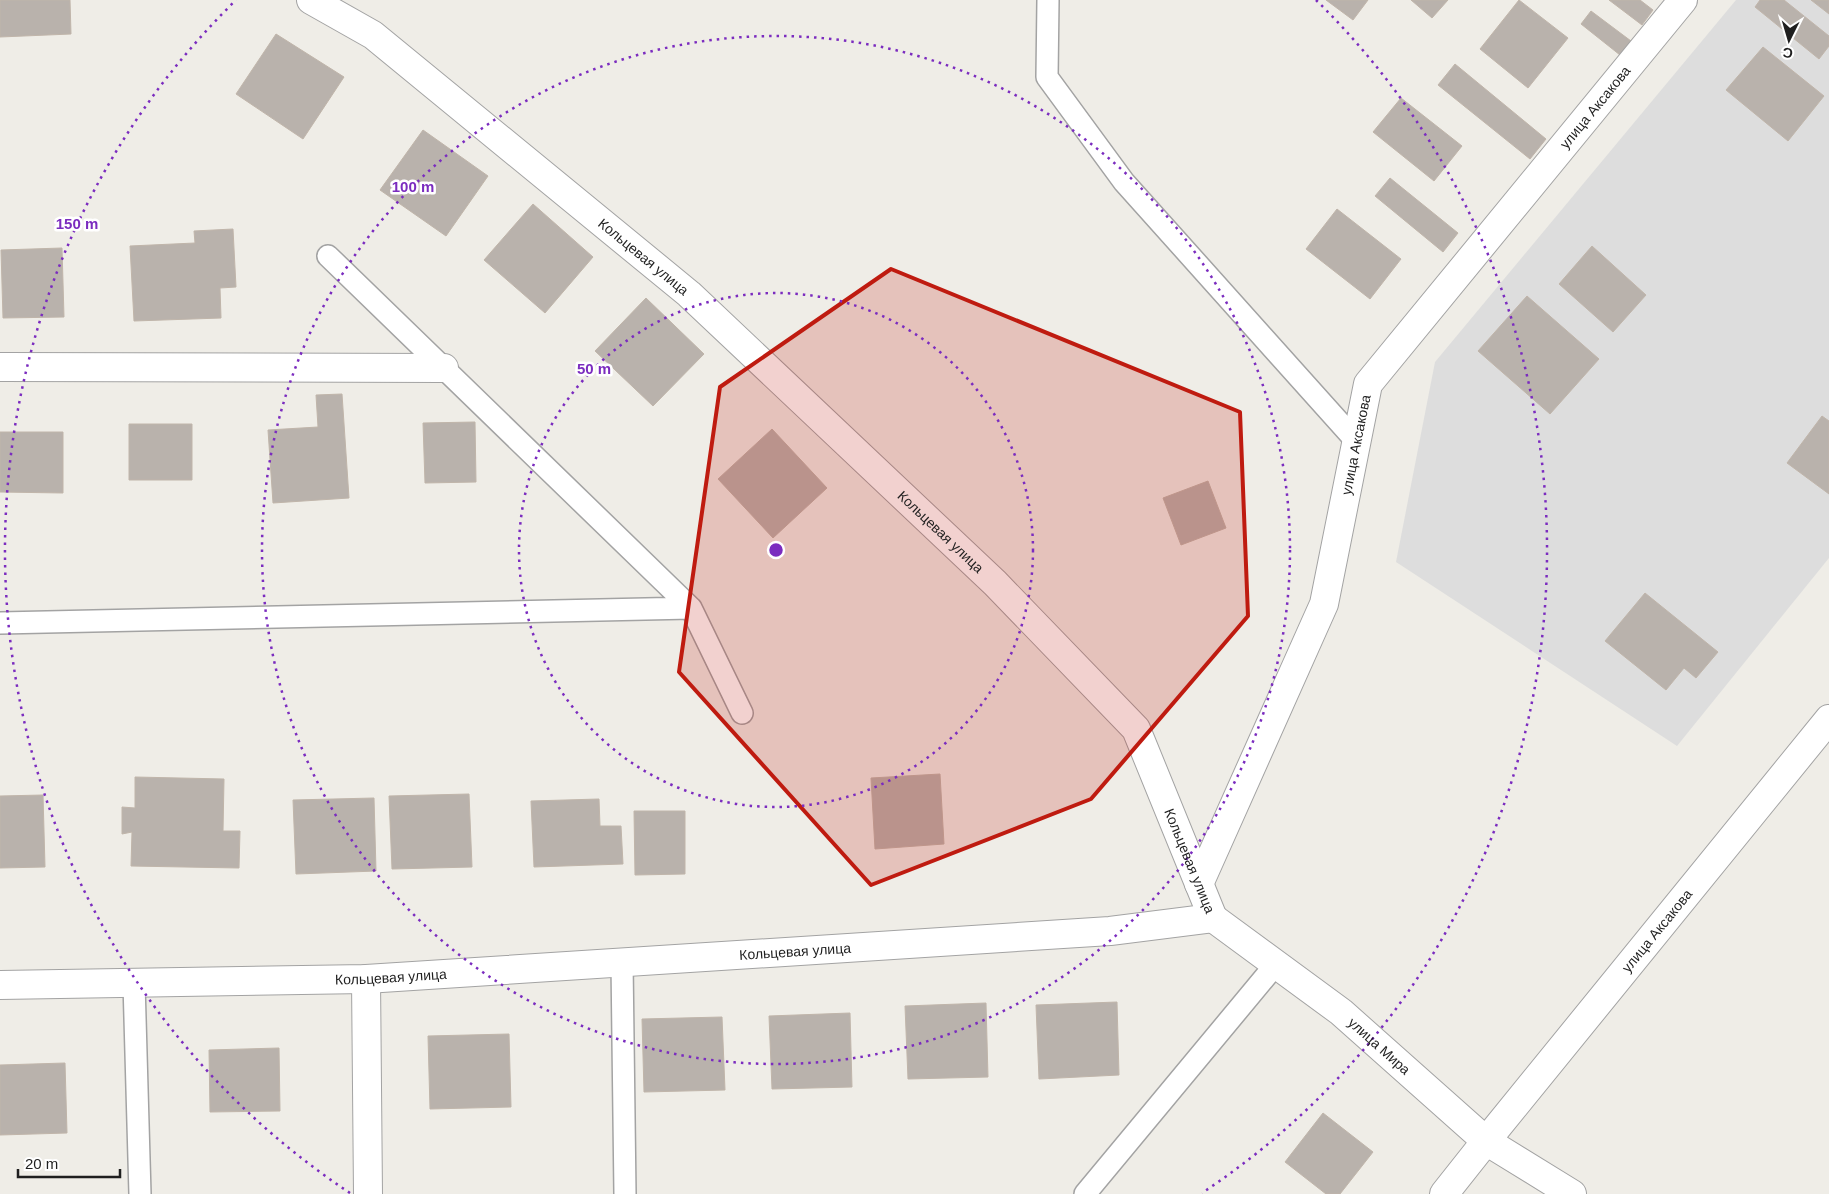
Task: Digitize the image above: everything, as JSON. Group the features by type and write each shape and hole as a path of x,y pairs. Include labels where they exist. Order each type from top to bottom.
{"street":[{"name":"Кольцевая улица","path":"0,986 366,978 1110,931 1213,918 1136,729 995,583 689,294 373,35 311,0"},
{"name":"улица Аксакова","path":"1199,884 1324,604 1368,384 1683,0"},
{"path":"0,367 444,368"},
{"name":"улица Аксакова","path":"1486,1141 1829,719"},
{"name":"улица Мира","path":"1213,918 1341,1012 1486,1141 1572,1194"},
{"path":"366,978 368,1194"},
{"path":"1444,1194 1486,1141"}],"lane":[{"path":"1048,0 1047,77 1124,182 1356,442"},
{"path":"328,256 691,608 742,713"},
{"path":"0,623 691,608"},
{"path":"622,962 625,1194"},
{"path":"1085,1194 1276,964"},
{"path":"134,983 140,1194"}],"highlighted area":[{"path":"891,269 1240,412 1248,616 1091,799 871,885 679,672 720,387"}],"shaded area":[{"path":"1736,0 1829,0 1829,558 1677,746 1396,562 1435,362"}],"building":[{"path":"0,0 70,0 71,34 0,37"},
{"path":"1326,0 1368,0 1353,20"},
{"path":"1411,0 1448,0 1432,18"},
{"path":"1519,0 1568,38 1528,88 1480,49"},
{"path":"1609,0 1640,0 1653,10 1642,25"},
{"path":"1760,0 1784,0 1829,36 1829,46 1819,59 1755,7"},
{"path":"1811,0 1829,0 1829,14"},
{"path":"1591,11 1631,41 1620,55 1581,24"},
{"path":"276,34 344,77 303,139 236,94"},
{"path":"1763,47 1824,96 1788,141 1726,90"},
{"path":"1455,64 1546,139 1530,159 1438,85"},
{"path":"1401,98 1462,146 1434,181 1373,132"},
{"path":"423,130 488,176 446,236 380,190"},
{"path":"1390,178 1458,233 1443,252 1375,196"},
{"path":"533,204 593,257 545,313 484,260"},
{"path":"1337,209 1401,259 1370,299 1306,249"},
{"path":"233,229 236,287 220,288 221,318 134,321 130,246 195,243 194,231"},
{"path":"1592,246 1646,295 1613,332 1559,284"},
{"path":"62,248 64,317 3,318 1,250"},
{"path":"1527,296 1599,359 1550,414 1478,351"},
{"path":"646,298 704,354 653,406 595,351"},
{"path":"342,394 349,498 273,503 268,430 318,427 316,395"},
{"path":"1822,416 1829,421 1829,494 1787,463"},
{"path":"475,422 476,482 425,483 423,423"},
{"path":"129,424 192,424 192,480 129,480"},
{"path":"772,429 827,488 773,538 718,479"},
{"path":"0,432 63,432 63,493 0,492"},
{"path":"1208,481 1226,528 1181,545 1163,498"},
{"path":"1645,593 1718,652 1696,678 1684,668 1666,690 1605,641"},
{"path":"940,774 944,844 875,849 871,778"},
{"path":"135,777 224,779 223,831 240,831 239,868 131,866 132,832 122,834 122,807 135,808"},
{"path":"469,794 472,867 392,869 389,796"},
{"path":"43,795 45,867 0,868 0,796"},
{"path":"374,798 376,871 296,874 293,800"},
{"path":"599,799 600,826 621,826 623,864 534,867 531,801"},
{"path":"634,811 685,811 685,874 635,875"},
{"path":"1117,1002 1119,1075 1039,1079 1036,1005"},
{"path":"986,1003 988,1077 908,1079 905,1006"},
{"path":"850,1013 852,1087 772,1089 769,1016"},
{"path":"722,1017 725,1090 644,1092 642,1019"},
{"path":"509,1034 511,1107 430,1109 428,1036"},
{"path":"279,1048 280,1111 210,1112 209,1050"},
{"path":"65,1063 67,1133 0,1135 0,1065"},
{"path":"1323,1113 1373,1152 1340,1194 1326,1194 1285,1162"}]}
